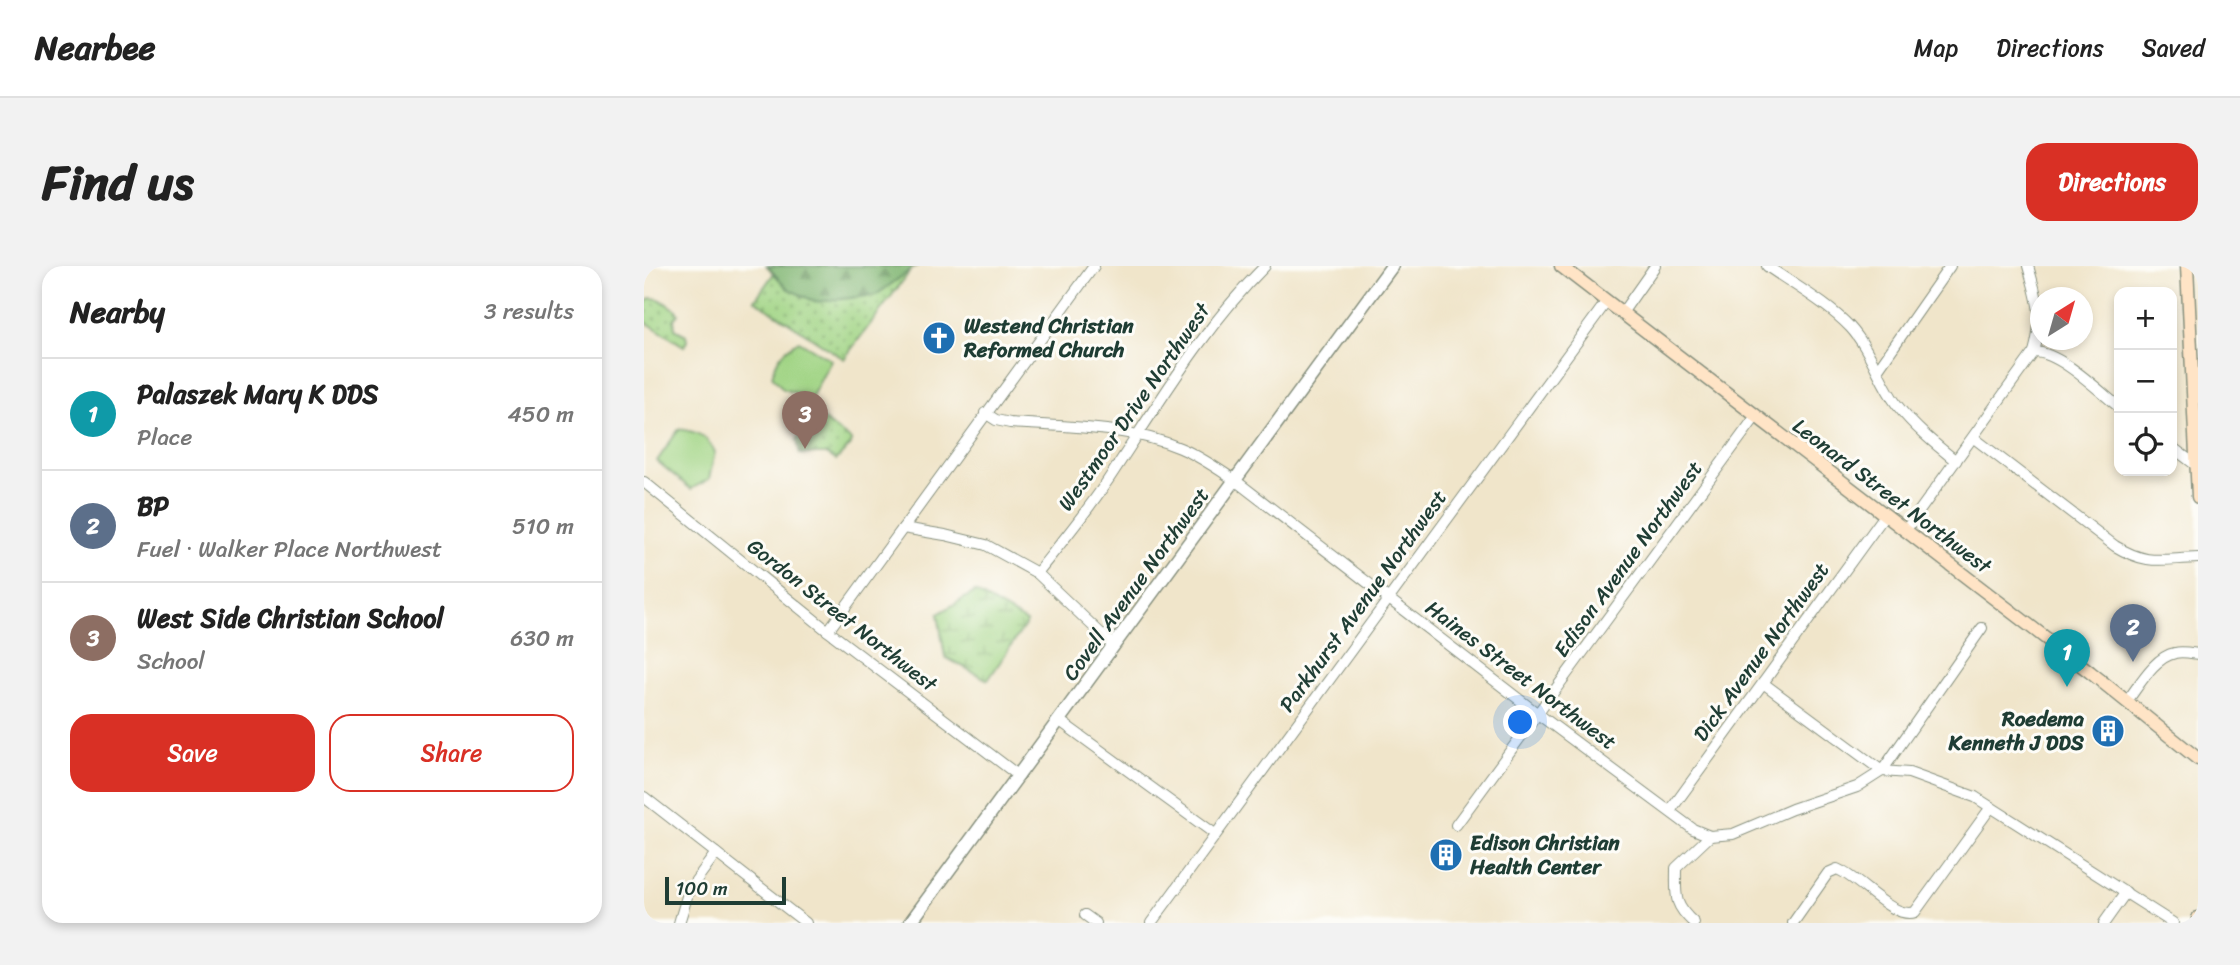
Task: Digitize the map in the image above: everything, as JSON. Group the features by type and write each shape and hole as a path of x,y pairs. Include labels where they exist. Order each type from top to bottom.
{"main road":[{"name":"Leonard Street Northwest","path":"1561,266 2127,701 2198,759"},
{"path":"2187,266 2198,497"}],"street":[{"path":"828,631 1094,266"},
{"name":"Westmoor Drive Northwest","path":"1037,573 1105,484 1212,325 1265,266"},
{"name":"Covell Avenue Northwest","path":"910,923 1392,266"},
{"path":"1622,313 1655,266"},
{"path":"1767,266 1841,318 1878,369 1897,405 1920,431 1956,461"},
{"path":"1878,369 1950,266"},
{"path":"1905,531 2034,352 2040,330 2040,311 2028,266"},
{"name":"Parkhurst Avenue Northwest","path":"1151,923 1607,302"},
{"path":"2034,352 2042,352 2060,361 2114,403"},
{"name":"Haines Street Northwest","path":"985,413 996,420 1010,423 1113,431 1179,447 1236,481 1538,714 1693,830 1710,836"},
{"name":"Edison Avenue Northwest","path":"1456,825 1756,416"},
{"path":"1974,438 2133,557 2150,561 2198,558"},
{"path":"2177,451 2197,466"},
{"name":"Gordon Street Northwest","path":"644,482 828,631 1018,776"},
{"name":"Dick Avenue Northwest","path":"1670,811 1885,515"},
{"path":"903,528 986,545 1037,573 1114,646"},
{"path":"1694,923 1679,908 1675,899 1676,868 1710,836 1733,834 1792,809 1857,787 1882,771 1982,628"},
{"path":"2127,701 2167,655 2178,652 2198,653"},
{"path":"1763,683 1882,771 1909,773 1975,797 2173,923"},
{"path":"1059,721 1215,834"},
{"path":"644,797 806,923"},
{"path":"1793,923 1828,873 1837,869 1860,881 1899,912 1908,915 1915,912 1991,807"},
{"path":"679,923 689,890 716,853"},
{"path":"2104,923 2126,891"},
{"path":"1085,915 1096,923"}],"green space":[{"path":"767,266 916,266 876,295 816,302 788,289"},
{"path":"779,266 914,266 844,359 755,300"},
{"path":"650,298 659,299 676,310 678,314 674,319 675,329 686,335 684,346 644,321 644,304"},
{"path":"799,341 831,360 811,398 783,389 772,376 781,355"},
{"path":"822,419 851,440 851,445 836,460 826,454 800,454 797,439 813,420"},
{"path":"679,429 701,435 715,452 709,479 691,489 657,461"},
{"path":"975,592 1027,622 988,680 945,657 938,614"}],"place":[{"name":"Westend Christian Reformed Church","path":"939,338"},
{"name":"West Side Christian School","path":"805,449"},
{"name":"BP","path":"2133,662"},
{"name":"Palaszek Mary K DDS","path":"2067,687"},
{"name":"Roedema Kenneth J DDS","path":"2108,731"},
{"name":"Edison Christian Health Center","path":"1446,855"}]}
